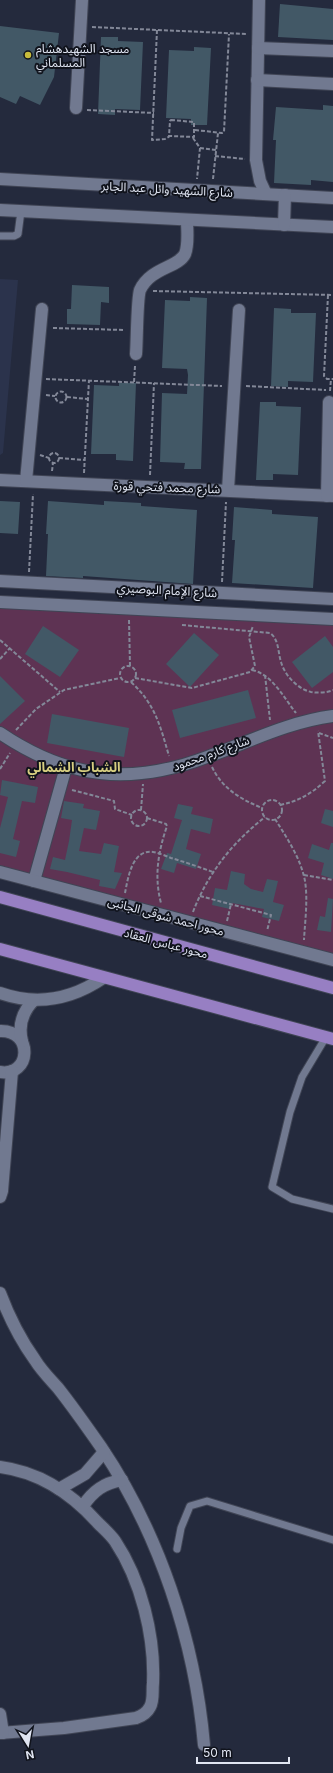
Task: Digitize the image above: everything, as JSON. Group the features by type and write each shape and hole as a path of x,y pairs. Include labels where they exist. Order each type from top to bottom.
{"main road":[{"name":"محور عباس العقاد","path":"0,897 333,988"},
{"path":"0,950 329,1038"}],"street":[{"path":"76,108 82,0"},
{"path":"259,0 256,160 260,181 266,194"},
{"path":"258,48 333,51"},
{"path":"257,80 333,84"},
{"name":"شارع الشهيد وائل عبد الجابر","path":"0,179 333,198"},
{"path":"284,225 285,195"},
{"path":"0,210 333,227"},
{"path":"136,354 140,291 146,281 154,273 183,258 187,248 187,220"},
{"path":"30,481 42,308"},
{"path":"228,490 239,310"},
{"path":"329,402 330,496"},
{"name":"شارع محمد فتحي قورة","path":"0,480 330,496"},
{"name":"شارع الإمام البوصيري","path":"0,581 333,599"},
{"name":"شارع الإمام البوصيري","path":"0,602 129,614 262,615 333,619"},
{"name":"شارع كارم محمود","path":"8,739 46,760 66,767 104,774 143,773 172,768 208,757 271,731 316,718 333,716"},
{"path":"34,881 66,767"},
{"name":"محور احمد شوقى الجانبى","path":"0,872 333,960"},
{"path":"0,993 16,998 46,1000 71,995 88,988 103,978"},
{"path":"0,1197 2,1191 6,1072 21,1064 24,1058 24,1046 20,1034 22,1019 24,1012 34,1000"},
{"path":"0,1032 12,1033 22,1041"},
{"path":"0,1293 15,1328 36,1362 76,1412 122,1480 151,1540 174,1602 191,1667 204,1745"},
{"path":"59,1489 85,1474 104,1452"},
{"path":"0,1467 27,1474 59,1489 83,1506 114,1540 125,1559 141,1599 147,1620 152,1659 153,1684 150,1706 144,1714 136,1718 64,1728 1,1733 0,1714"},
{"path":"83,1506 99,1488 122,1480"}],"lane":[{"path":"0,236 12,237 18,234 21,211"},
{"path":"329,1038 300,1084 290,1112 272,1187 292,1198 333,1209"},
{"path":"177,1549 181,1528 190,1506 207,1501 333,1540"}],"path":[{"path":"81,27 258,35"},
{"path":"157,30 152,140 159,140 170,136 193,138"},
{"path":"195,130 218,133 224,132 229,34"},
{"path":"76,108 80,110 154,113"},
{"path":"170,136 171,120 194,122 195,130 193,138 200,148 196,190"},
{"path":"213,191 214,156 218,133"},
{"path":"200,148 216,150"},
{"path":"214,156 256,160"},
{"path":"140,291 333,295"},
{"path":"328,296 324,376 327,379 333,379"},
{"path":"40,328 138,330"},
{"path":"134,382 136,354"},
{"path":"36,378 333,390"},
{"path":"84,484 89,380"},
{"path":"150,487 154,383"},
{"path":"67,397 64,402 61,403 55,398 58,392 63,392 67,397 88,399"},
{"path":"55,452 59,458 56,463 53,463 49,457 55,452"},
{"path":"59,458 85,460"},
{"path":"29,583 30,481"},
{"path":"222,593 228,490"},
{"path":"129,614 136,620"},
{"path":"129,614 130,666 136,672 135,678 131,682"},
{"path":"252,670 254,666 249,637 250,631 262,615"},
{"path":"174,624 270,633 274,636 281,664 287,675 296,684 306,690 318,693 333,690"},
{"path":"0,640 60,692"},
{"path":"0,659 10,648"},
{"path":"120,678 122,669 130,666"},
{"path":"135,678 192,688 252,670 265,674 302,722"},
{"path":"265,674 271,731"},
{"path":"0,769 8,739 36,710 60,692 120,678"},
{"path":"120,678 125,682 131,682 143,693 152,706 159,722 172,768"},
{"path":"280,805 297,801 307,796 325,781 316,718"},
{"path":"319,733 333,738"},
{"path":"208,757 216,774 228,789 244,801 262,808"},
{"path":"141,810 143,773"},
{"path":"60,788 114,800 115,809 132,815"},
{"path":"275,800 280,805 282,811 280,815 275,819 268,819 264,817 262,808 266,801 275,800"},
{"path":"141,810 136,811 132,815 131,821 139,826 144,824 147,818"},
{"path":"141,810 145,813 147,818 167,826 159,854 157,870 158,893 164,916"},
{"path":"189,922 200,896 213,872 232,846 264,817"},
{"path":"275,819 296,856 304,875 306,890 303,952"},
{"path":"123,904 128,879 134,862 140,855 146,852 159,854 213,872"},
{"path":"304,875 333,880"},
{"path":"200,896 271,915 264,942"},
{"path":"224,932 231,904"}],"shaded area":[{"path":"0,279 18,280 3,453 0,455"},
{"path":"0,602 333,619 333,960 0,872"}],"building":[{"path":"280,4 333,9 333,40 278,37"},
{"name":"مسجد الشهيدهشام المسلماني","path":"0,26 59,33 54,77 40,105 20,96 16,104 0,97"},
{"path":"101,37 118,37 118,41 143,42 140,110 115,109 115,115 98,114"},
{"path":"194,47 211,48 207,125 191,125 191,119 166,118 169,50 194,51"},
{"path":"323,105 333,106 333,182 311,180 311,185 274,183 276,140 273,140 276,107 323,110"},
{"path":"72,285 109,287 109,303 101,302 100,325 67,324 67,309 71,309"},
{"path":"190,297 207,298 201,469 184,469 185,463 160,462 162,393 187,394 188,375 187,369 162,368 165,300 190,301"},
{"path":"274,308 291,309 291,313 316,313 313,382 288,381 288,387 271,386"},
{"path":"119,383 136,383 133,461 116,460 116,454 91,454 94,385 119,386"},
{"path":"260,402 276,402 276,406 301,407 298,475 273,474 273,480 256,480"},
{"path":"0,501 20,502 18,534 0,533"},
{"path":"48,501 104,505 104,501 141,503 141,506 197,510 193,584 83,576 83,578 46,576"},
{"path":"234,507 272,510 272,514 318,517 313,588 232,583 235,540 232,540"},
{"path":"43,626 79,650 60,677 25,654"},
{"path":"194,633 219,655 190,687 166,664"},
{"path":"325,636 333,647 333,672 312,688 292,662"},
{"path":"0,676 25,701 0,724"},
{"path":"248,690 256,718 180,738 172,710"},
{"path":"52,714 129,728 124,757 47,743"},
{"path":"2,780 38,787 35,803 22,801 13,839 20,841 16,857 0,853 0,828 8,797 0,795"},
{"path":"64,801 84,804 83,808 100,811 96,830 84,828 79,851 101,854 104,843 119,846 114,872 122,873 115,889 99,886 100,880 50,869 53,857 65,860 69,841 72,820 61,818"},
{"path":"178,804 193,807 191,814 213,819 210,834 191,829 186,849 201,854 196,869 177,863 174,873 161,869 167,853 171,854 182,820 174,818"},
{"path":"325,809 333,811 333,827 321,823"},
{"path":"331,843 333,843 333,879 321,875 324,863 308,858 312,844 329,850"},
{"path":"231,871 245,874 244,884 251,889 263,892 267,879 278,881 273,902 284,905 279,921 262,917 264,909 232,903 230,909 212,905 215,888 227,890"},
{"path":"328,898 333,899 331,932 317,930 320,916 325,917"}],"place":[{"name":"مسجد الشهيدهشام المسلماني","path":"28,55"}],"district":[{"name":"الشباب الشمالي","path":"74,767"}]}
